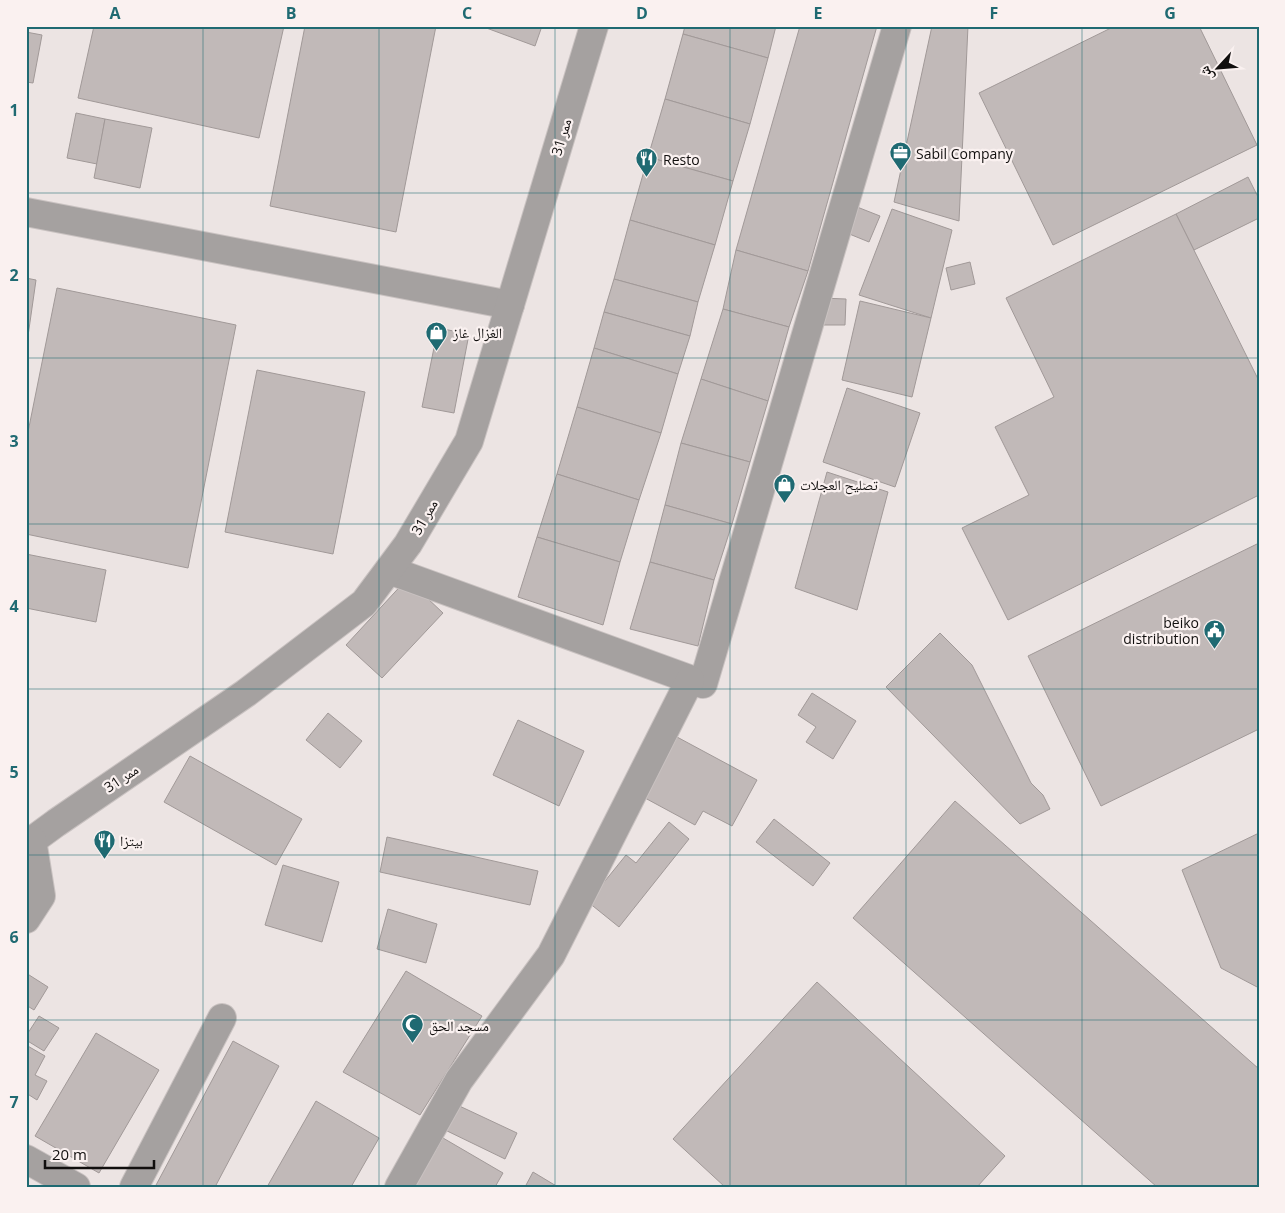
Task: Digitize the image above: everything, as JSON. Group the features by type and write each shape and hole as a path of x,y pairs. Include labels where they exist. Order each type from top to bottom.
{"street":[{"name":"ممر 31","path":"29,843 246,693 364,603 408,544 469,441 594,26"},
{"path":"389,570 702,684 897,26"},
{"path":"26,212 510,305"},
{"path":"399,1187 459,1080 551,955 690,680"},
{"path":"26,919 41,896 29,843"},
{"path":"134,1187 222,1018"},
{"path":"26,1159 76,1187"}],"building":[{"path":"94,26 284,26 259,138 78,98"},
{"path":"305,26 436,26 396,232 270,206"},
{"path":"481,26 542,26 535,46"},
{"path":"685,26 776,26 768,58 683,34"},
{"path":"800,26 877,26 808,271 736,250"},
{"path":"932,26 968,26 959,221 894,202"},
{"path":"1115,26 1199,26 1257,145 1053,245 979,93"},
{"path":"26,32 42,35 33,83 26,82"},
{"path":"683,34 768,58 750,124 665,99"},
{"path":"665,99 750,124 733,181 648,157"},
{"path":"76,113 105,119 97,164 67,158"},
{"path":"105,119 152,128 140,188 94,178"},
{"path":"648,157 733,181 715,245 630,220"},
{"path":"1248,177 1259,199 1259,218 1194,250 1176,214"},
{"path":"852,205 880,216 869,242 842,231"},
{"path":"892,209 952,230 931,318 859,295"},
{"path":"1176,214 1259,381 1259,495 1008,620 962,528 1029,495 995,427 1054,397 1006,298"},
{"path":"630,220 715,245 698,302 614,279"},
{"path":"736,250 808,271 789,327 723,309"},
{"path":"970,262 975,284 951,290 946,268"},
{"path":"26,278 36,280 26,350"},
{"path":"614,279 698,302 690,336 604,312"},
{"path":"57,288 236,325 188,568 26,534 26,442"},
{"path":"821,298 846,299 845,325 820,325"},
{"path":"860,301 931,318 912,397 842,380"},
{"path":"723,309 789,327 768,401 701,379"},
{"path":"604,312 690,336 678,374 594,348"},
{"path":"438,328 469,334 454,413 422,407"},
{"path":"594,348 678,374 661,433 577,407"},
{"path":"257,370 365,392 333,554 225,532"},
{"path":"701,379 768,401 750,462 681,443"},
{"path":"847,388 920,413 895,487 823,462"},
{"path":"577,407 661,433 639,500 557,474"},
{"path":"681,443 750,462 732,524 665,505"},
{"path":"827,472 888,492 857,610 795,588"},
{"path":"557,474 639,500 620,562 537,537"},
{"path":"665,505 732,524 714,580 650,562"},
{"path":"537,537 620,562 603,625 518,597"},
{"path":"1259,543 1259,729 1101,806 1028,656"},
{"path":"26,554 106,570 96,622 26,608"},
{"path":"650,562 714,580 698,646 630,629"},
{"path":"407,579 443,613 382,678 346,645"},
{"path":"940,633 972,665 1031,783 1043,795 1050,809 1020,824 886,687"},
{"path":"812,693 856,721 833,759 806,742 816,727 798,715"},
{"path":"328,713 362,741 340,768 306,740"},
{"path":"518,720 584,751 559,806 493,775"},
{"path":"677,737 757,780 732,826 703,811 695,825 645,798"},
{"path":"190,756 302,819 276,865 164,802"},
{"path":"955,801 1259,1069 1259,1187 1157,1187 853,918"},
{"path":"774,819 830,863 813,886 756,842"},
{"path":"669,822 689,839 619,927 588,902 626,855 636,863"},
{"path":"1259,833 1259,988 1221,968 1182,870"},
{"path":"387,837 538,871 530,905 380,872"},
{"path":"283,865 339,882 322,942 265,925"},
{"path":"388,909 437,924 426,963 377,949"},
{"name":"مسجد الحق","path":"406,971 482,1016 420,1115 343,1072"},
{"path":"26,973 48,987 34,1010 26,1005"},
{"path":"817,982 1005,1156 977,1187 725,1187 673,1139"},
{"path":"39,1016 59,1028 44,1051 26,1040 26,1036"},
{"path":"96,1033 159,1070 99,1173 35,1136"},
{"path":"233,1041 279,1066 215,1187 155,1187"},
{"path":"26,1045 45,1056 35,1075 47,1081 37,1100 26,1093"},
{"path":"316,1101 379,1138 351,1187 267,1187"},
{"path":"453,1103 517,1133 505,1159 441,1128"},
{"path":"443,1138 503,1173 495,1187 415,1186"},
{"path":"533,1172 558,1187 525,1187"}],"place":[{"name":"Sabil Company","path":"900,172"},
{"name":"Resto","path":"647,178"},
{"name":"الغزال غاز","path":"437,351"},
{"name":"تصليح العجلات","path":"784,503"},
{"name":"beiko distribution","path":"1215,649"},
{"name":"بيتزا","path":"104,859"},
{"name":"مسجد الحق","path":"413,1044"}]}
